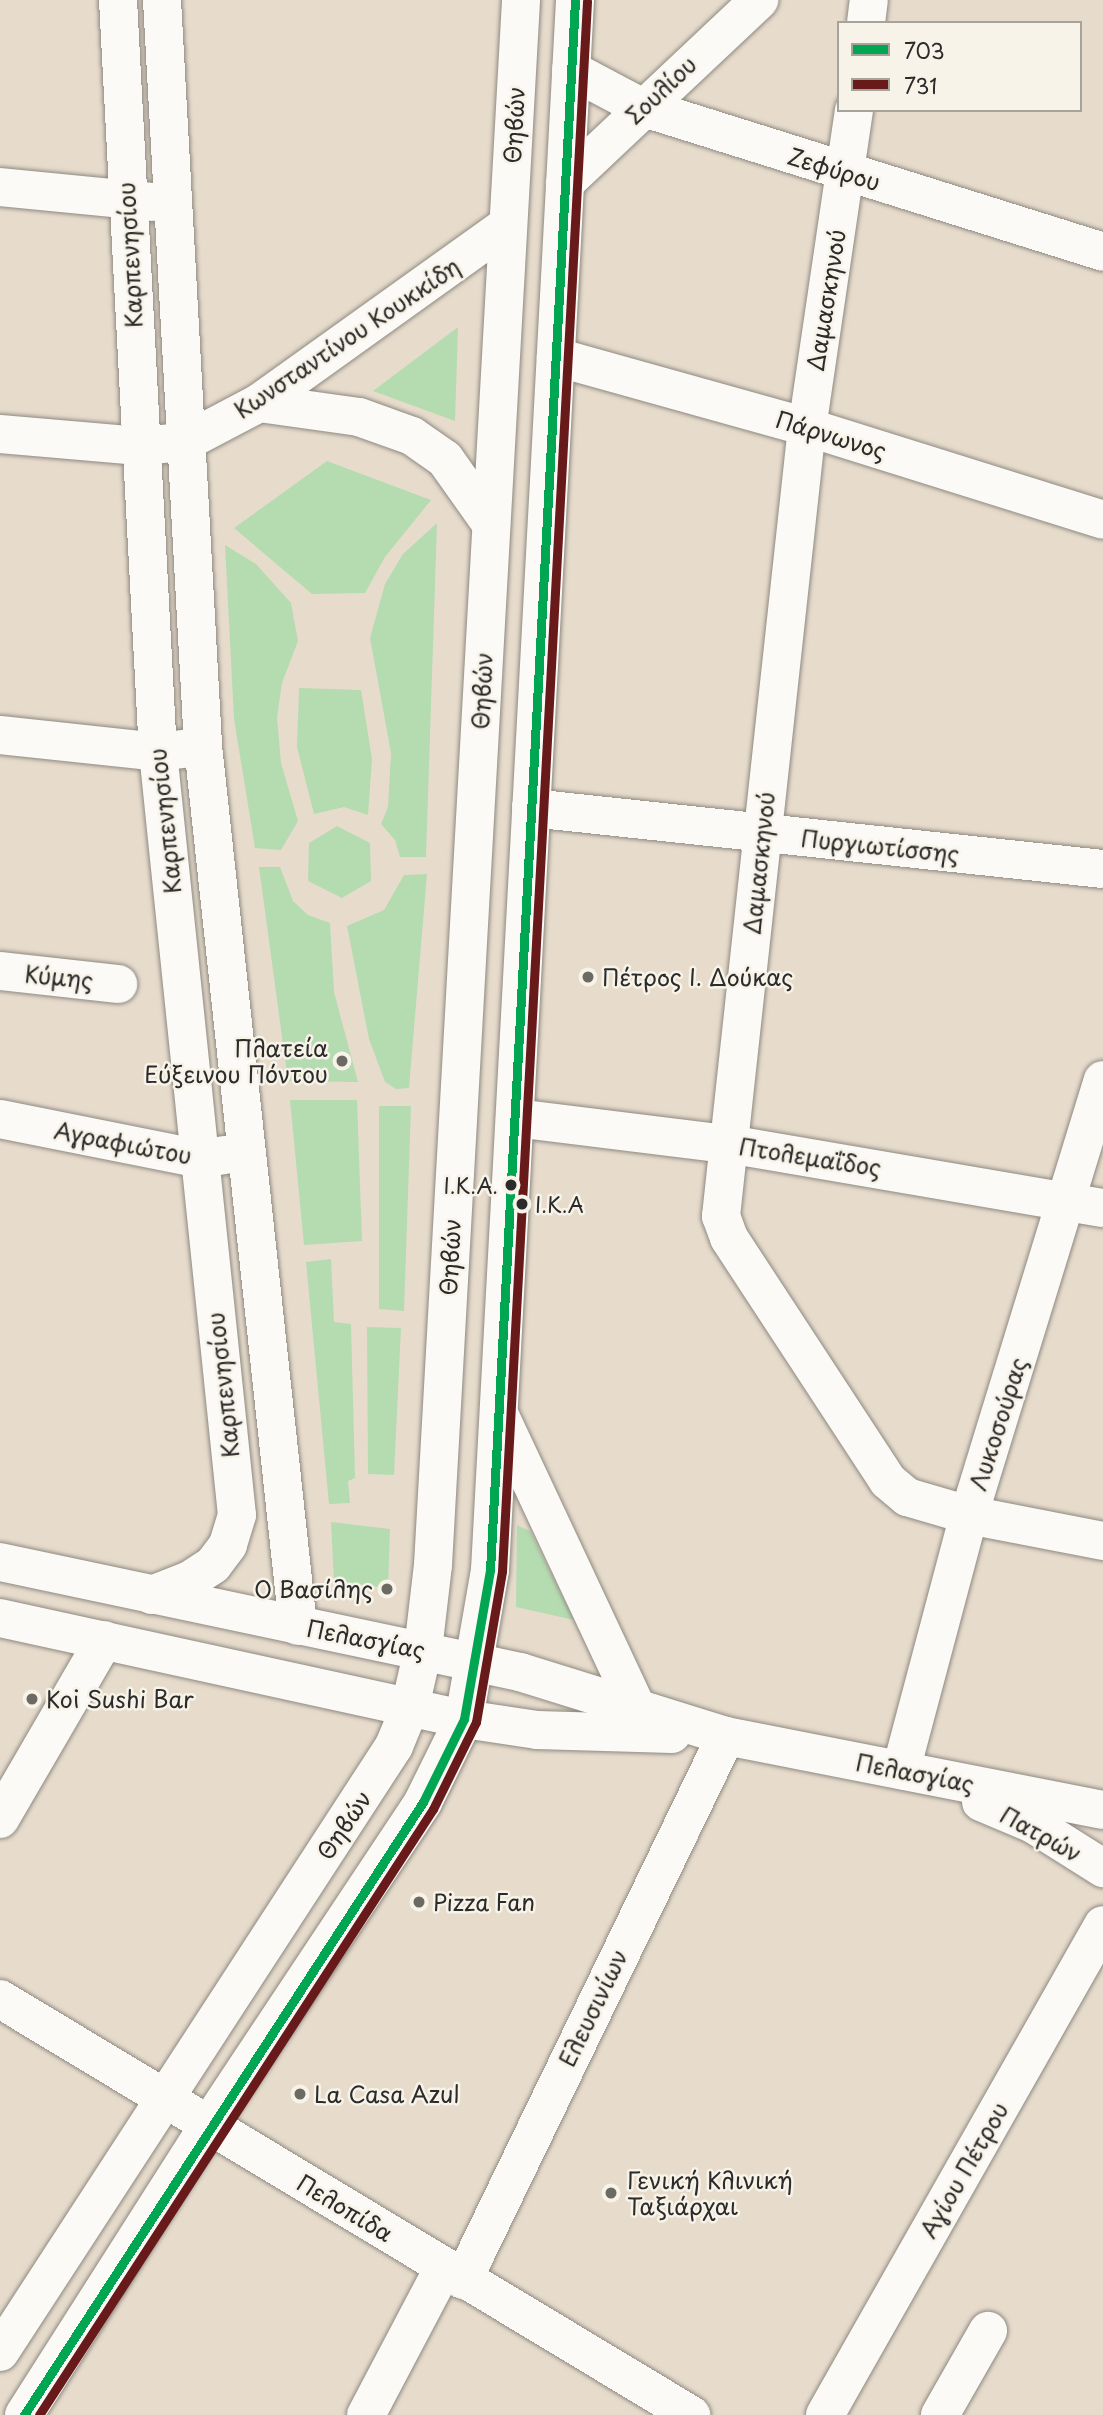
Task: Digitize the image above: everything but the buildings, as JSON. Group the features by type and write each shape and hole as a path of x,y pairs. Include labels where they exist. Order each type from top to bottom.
{"street":[{"name":"Καρπενησίου","path":"118,0 139,446 158,752 237,1515 228,1545 213,1565 190,1580 152,1595"},
{"name":"Καρπενησίου","path":"162,0 184,442 203,746 298,1626"},
{"name":"Θηβών","path":"0,2352 162,2098 373,1781 410,1707 423,1650 433,1565 521,0"},
{"path":"24,2415 208,2126 423,1802 464,1719 490,1570 575,0"},
{"name":"Σουλίου","path":"565,183 641,107 759,0"},
{"path":"866,21 869,0"},
{"name":"Ζεφύρου","path":"571,70 641,107 1103,252"},
{"name":"Δαμασκηνού","path":"854,112 807,427 721,1216 743,1261 888,1481 907,1497 970,1515 1103,1541"},
{"path":"0,187 128,202 172,202"},
{"name":"Κωνσταντίνου Κουκκίδη","path":"0,434 139,446 184,442 259,403 508,225"},
{"name":"Πάρνωνος","path":"556,357 807,427 1103,520"},
{"path":"259,403 359,416 412,436 444,459 491,524"},
{"path":"0,735 158,752 203,746"},
{"name":"Πυργιωτίσσης","path":"531,808 1103,869"},
{"name":"Κύμης","path":"0,971 118,984"},
{"name":"Λυκοσούρας","path":"901,1770 970,1515 1086,1204 1103,1080"},
{"name":"Πτολεμαΐδος","path":"515,1118 729,1144 1086,1204"},
{"name":"Αγραφιώτου","path":"0,1119 200,1159 247,1153"},
{"path":"498,1412 637,1708"},
{"name":"Πελασγίας","path":"0,1562 476,1662 726,1736 1103,1810"},
{"name":"Πελασγίας","path":"0,1618 464,1719 537,1730 726,1736"},
{"path":"0,1819 104,1640"},
{"name":"Ελευσινίων","path":"366,2415 453,2274 726,1736"},
{"name":"Πατρών","path":"901,1770 1033,1824 1103,1868"},
{"name":"Αγίου Πέτρου","path":"825,2415 1103,1925"},
{"name":"Πελοπίδα","path":"0,2000 691,2415"},
{"path":"940,2415 988,2332"}],"green space":[{"path":"458,327 455,421 373,391"},
{"path":"327,461 431,500 385,557 365,593 312,594 234,528"},
{"path":"437,523 426,857 400,857 395,840 381,824 388,807 391,753 370,638 385,584 403,554"},
{"path":"225,545 256,564 291,603 298,641 282,683 277,717 281,763 298,821 281,850 255,848 234,719"},
{"path":"299,688 361,690 372,759 368,815 344,807 314,814 297,747"},
{"path":"337,826 370,843 371,881 342,898 308,881 309,843"},
{"path":"259,867 280,867 293,901 308,915 330,923 334,992 358,1082 288,1081"},
{"path":"427,874 409,1088 396,1089 385,1082 369,1039 347,926 384,910 404,875"},
{"path":"290,1100 357,1100 362,1241 304,1245"},
{"path":"379,1106 411,1106 404,1311 379,1309"},
{"path":"331,1259 334,1322 351,1324 355,1478 348,1481 350,1503 329,1504 306,1262"},
{"path":"367,1327 401,1328 394,1475 368,1474"},
{"path":"331,1522 390,1529 388,1588 334,1581"},
{"path":"517,1525 530,1531 574,1620 516,1607"}],"transit line":[{"name":"703","path":"24,2415 423,1802 464,1719 490,1570 575,0"},
{"name":"731","path":"39,2415 433,1809 476,1722 502,1571 587,1"}],"place":[{"name":"Πέτρος Ι. Δούκας","path":"588,977"},
{"name":"Πλατεία Εύξεινου Πόντου","path":"342,1061"},
{"name":"Ι.Κ.Α.","path":"511,1185"},
{"name":"Ι.Κ.Α","path":"522,1204"},
{"name":"Ο Βασίλης","path":"387,1589"},
{"name":"Koi Sushi Bar","path":"32,1699"},
{"name":"Pizza Fan","path":"419,1902"},
{"name":"La Casa Azul","path":"300,2094"},
{"name":"Γενική Κλινική Ταξιάρχαι","path":"611,2193"}]}
